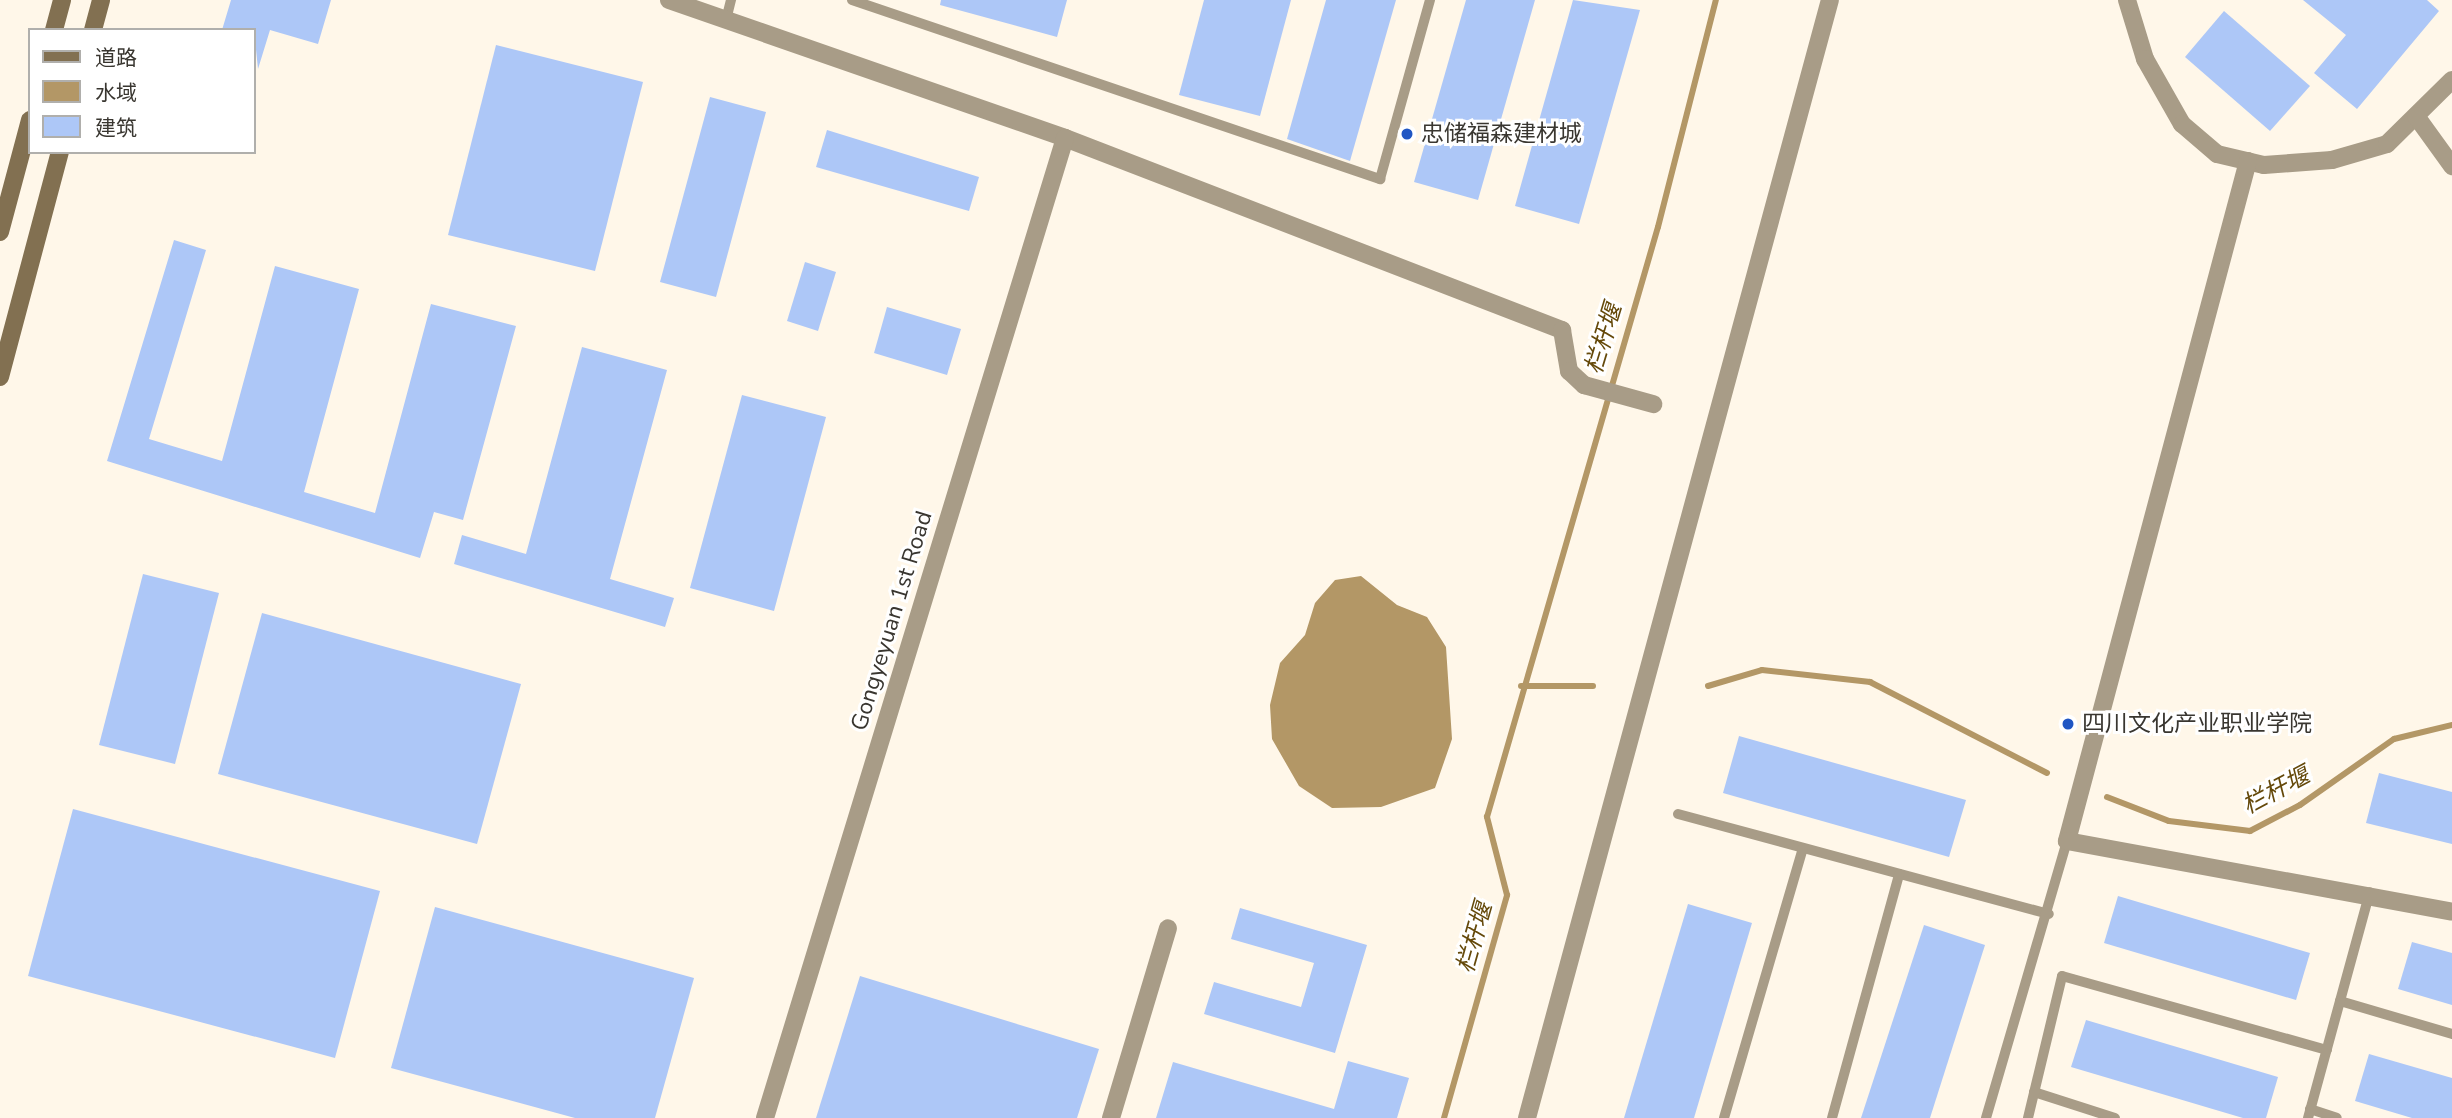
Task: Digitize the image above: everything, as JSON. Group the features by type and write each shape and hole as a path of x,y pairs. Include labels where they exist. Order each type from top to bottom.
{"main road":[{"path":"55,28 62,0"},
{"path":"94,28 101,0"},
{"path":"0,232 28,127"},
{"path":"0,377 59,154"}],"street":[{"path":"669,0 1065,138 1562,330 1569,371 1584,385 1653,404"},
{"path":"1527,1118 1830,0"},
{"path":"2127,0 2145,59 2182,124 2217,154 2248,161 2332,160 2387,144 2452,80"},
{"path":"2416,116 2452,166"},
{"name":"Gongyeyuan 1st Road","path":"765,1118 1065,138"},
{"path":"2248,161 2067,841 2370,892 2452,912"},
{"path":"1111,1118 1168,928"}],"lane":[{"path":"726,20 731,0"},
{"path":"852,0 1380,179 1430,0"},
{"path":"1678,814 2049,914"},
{"path":"1986,1118 2049,914 2067,841"},
{"path":"1724,1118 1803,848"},
{"path":"1832,1118 1899,874"},
{"path":"2337,1118 2309,1114 2370,892"},
{"path":"2028,1118 2062,976 2326,1050"},
{"path":"2340,1001 2452,1034"},
{"path":"2034,1093 2115,1118"}],"water":[{"path":"1361,576 1397,605 1427,617 1446,647 1452,739 1435,788 1381,807 1332,808 1299,786 1272,739 1270,705 1280,663 1305,635 1315,603 1335,580"}],"building":[{"path":"231,0 331,0 318,44 270,30 258,69 256,28 223,28"},
{"path":"941,0 1067,0 1057,37 940,5"},
{"path":"1204,0 1291,0 1260,116 1179,95"},
{"path":"1326,0 1396,0 1350,161 1287,139"},
{"path":"1466,0 1535,0 1478,200 1414,182"},
{"path":"1573,0 1640,10 1579,224 1515,206"},
{"path":"2303,0 2427,0 2439,11 2357,109 2314,73 2346,35"},
{"path":"2224,11 2310,86 2270,131 2185,57"},
{"path":"496,45 643,82 595,271 448,235"},
{"path":"710,97 766,112 716,297 660,282"},
{"path":"827,130 979,177 969,211 816,167"},
{"path":"174,240 206,250 149,439 222,461 275,266 359,289 304,492 375,513 431,304 516,326 463,520 434,512 420,558 107,461"},
{"path":"805,262 836,272 818,331 787,321"},
{"path":"887,307 961,329 947,375 874,353"},
{"path":"582,347 667,370 610,579 674,598 665,627 454,564 462,535 526,554"},
{"path":"742,395 826,417 774,611 690,588"},
{"path":"143,574 219,593 175,764 99,745"},
{"path":"262,613 521,684 477,844 218,774"},
{"path":"1739,736 1966,800 1949,857 1723,793"},
{"path":"2379,773 2452,792 2452,844 2366,823"},
{"path":"73,809 380,891 335,1058 28,976"},
{"path":"2118,896 2310,953 2296,1000 2104,943"},
{"path":"1688,904 1752,923 1694,1118 1624,1118"},
{"path":"435,907 694,978 655,1118 575,1118 391,1068"},
{"path":"1240,908 1367,945 1335,1053 1204,1014 1214,982 1301,1007 1314,963 1231,939"},
{"path":"1924,925 1985,945 1930,1118 1861,1118"},
{"path":"2412,942 2452,953 2452,1005 2398,989"},
{"path":"860,976 1099,1049 1077,1118 816,1118"},
{"path":"2086,1020 2278,1077 2266,1118 2243,1118 2071,1067"},
{"path":"2369,1054 2452,1078 2452,1118 2412,1118 2355,1101"},
{"path":"1348,1061 1409,1078 1397,1118 1156,1118 1173,1062 1334,1109"}],"waterway":[{"name":"栏杆堰","path":"1444,1118 1507,895 1487,817 1658,227 1716,0"},
{"name":"栏杆堰","path":"1708,686 1762,670 1870,682 2047,773"},
{"name":"栏杆堰","path":"1521,686 1593,686"},
{"name":"栏杆堰","path":"2107,797 2169,821 2250,831 2300,805 2394,739 2452,725"}],"place":[{"name":"忠储福森建材城","path":"1407,134"},
{"name":"四川文化产业职业学院","path":"2068,724"}]}
